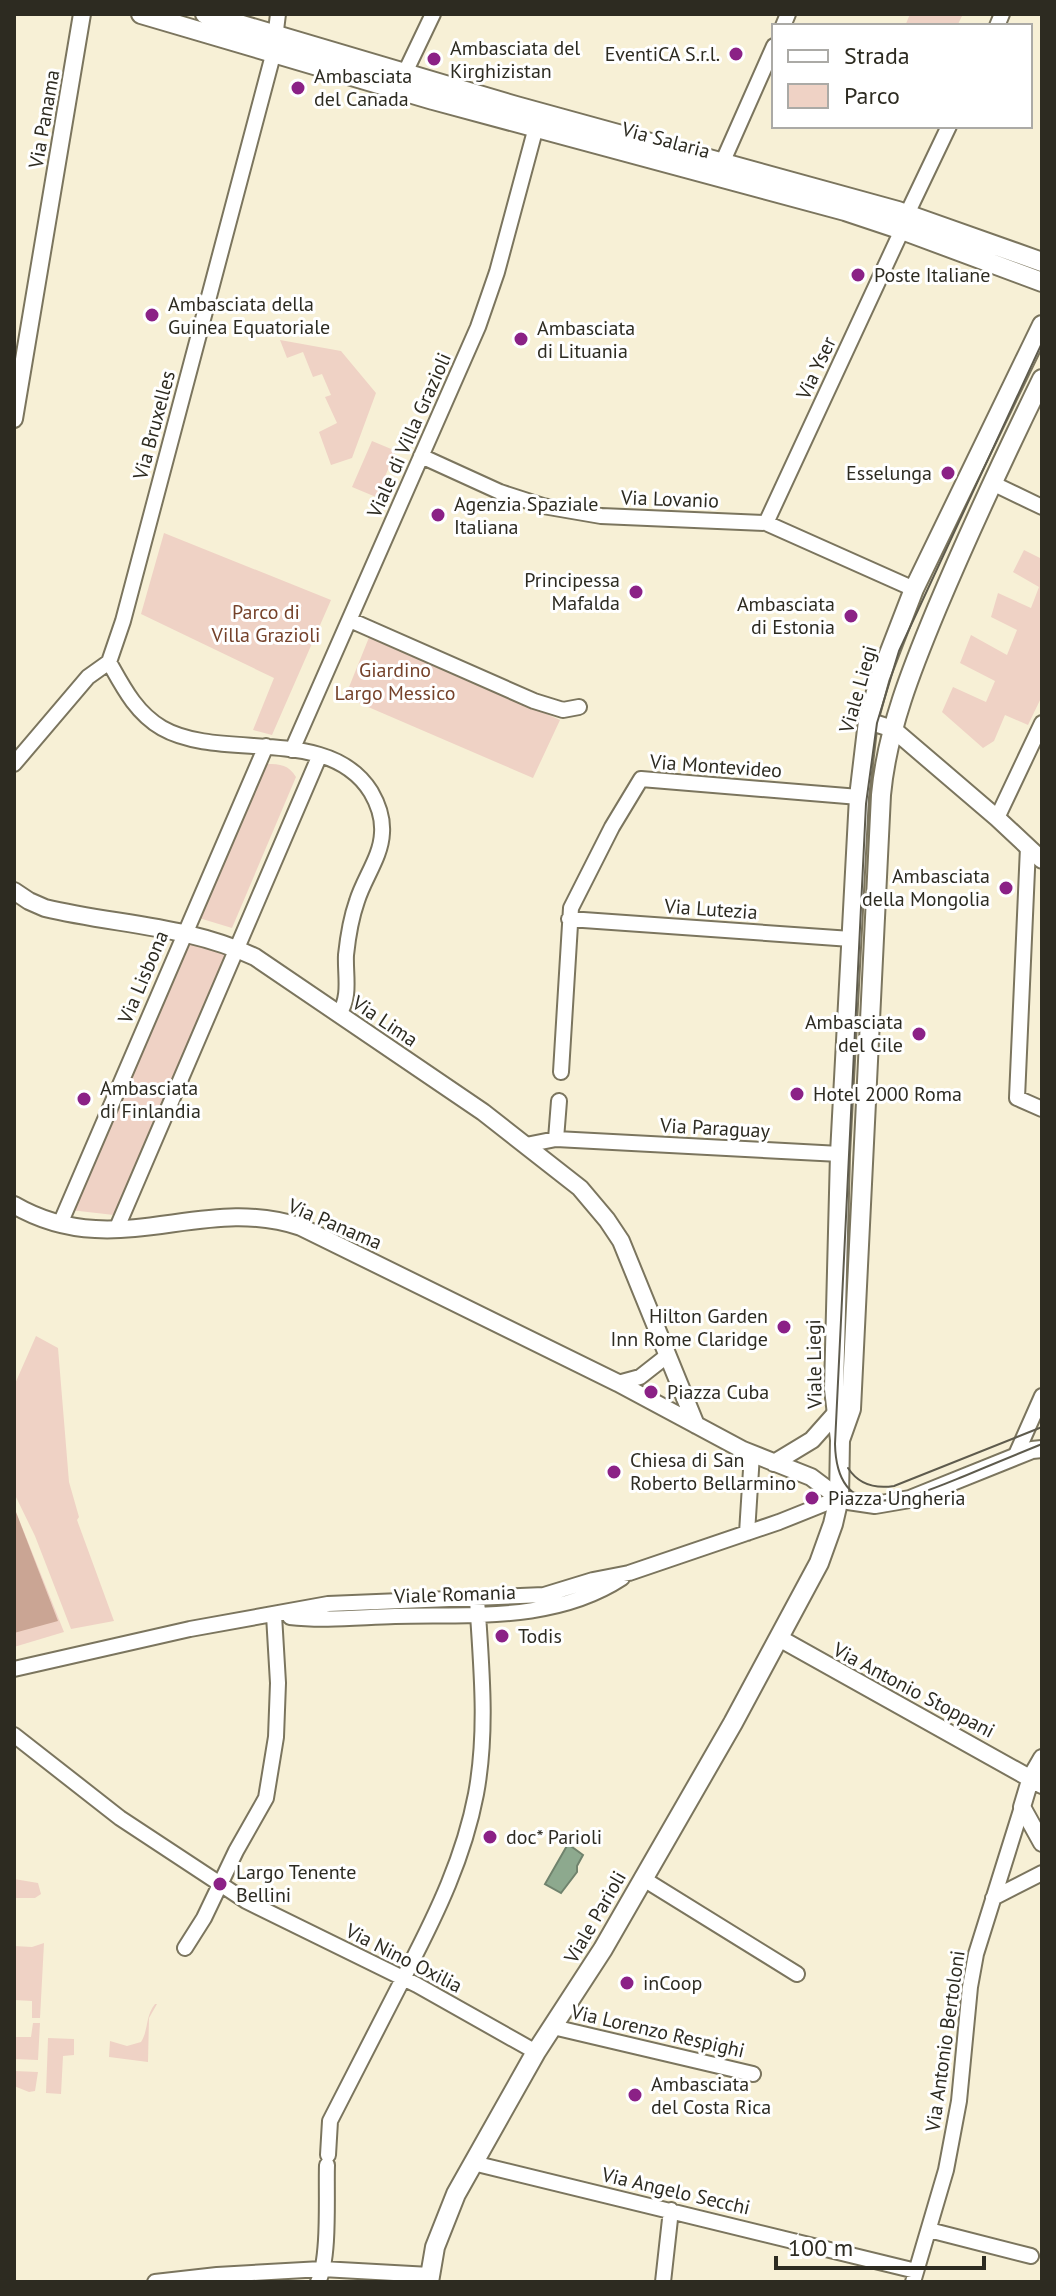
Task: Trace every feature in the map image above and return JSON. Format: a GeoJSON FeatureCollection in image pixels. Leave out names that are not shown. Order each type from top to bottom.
{"type":"FeatureCollection","features":[{"type":"Feature","properties":{"kind":"main road","name":"Via Salaria"},"geometry":{"type":"LineString","coordinates":[[141,14],[273,55],[516,106],[719,169],[1042,262]]}},
{"type":"Feature","properties":{"kind":"main road","name":"Via Salaria"},"geometry":{"type":"LineString","coordinates":[[205,14],[277,36],[536,127],[719,169]]}},
{"type":"Feature","properties":{"kind":"main road","name":"Via Salaria"},"geometry":{"type":"LineString","coordinates":[[905,222],[1042,282]]}},
{"type":"Feature","properties":{"kind":"main road","name":"Viale Liegi"},"geometry":{"type":"LineString","coordinates":[[840,1440],[834,1389],[840,1154],[859,797],[868,721],[880,677],[914,589],[1042,325]]}},
{"type":"Feature","properties":{"kind":"main road","name":"Viale Liegi"},"geometry":{"type":"LineString","coordinates":[[840,1440],[851,1409],[881,795],[893,729],[929,625],[958,556],[1042,379]]}},
{"type":"Feature","properties":{"kind":"main road"},"geometry":{"type":"LineString","coordinates":[[839,1498],[840,1440]]}},
{"type":"Feature","properties":{"kind":"main road","name":"Viale Parioli"},"geometry":{"type":"LineString","coordinates":[[430,2278],[443,2225],[473,2163],[536,2052],[603,1949],[779,1638],[812,1577],[830,1534],[839,1498]]}},
{"type":"Feature","properties":{"kind":"street","name":"Via Panama"},"geometry":{"type":"LineString","coordinates":[[14,419],[82,14]]}},
{"type":"Feature","properties":{"kind":"street"},"geometry":{"type":"LineString","coordinates":[[273,55],[278,14]]}},
{"type":"Feature","properties":{"kind":"street"},"geometry":{"type":"LineString","coordinates":[[402,81],[433,14]]}},
{"type":"Feature","properties":{"kind":"street"},"geometry":{"type":"LineString","coordinates":[[719,169],[772,50]]}},
{"type":"Feature","properties":{"kind":"street","name":"Via Bruxelles"},"geometry":{"type":"LineString","coordinates":[[109,662],[123,621],[273,55]]}},
{"type":"Feature","properties":{"kind":"street","name":"Viale di Villa Grazioli"},"geometry":{"type":"LineString","coordinates":[[292,750],[490,295],[536,127]]}},
{"type":"Feature","properties":{"kind":"street","name":"Via Yser"},"geometry":{"type":"LineString","coordinates":[[766,523],[948,128]]}},
{"type":"Feature","properties":{"kind":"street","name":"Via Lovanio"},"geometry":{"type":"LineString","coordinates":[[421,456],[500,492],[543,506],[601,516],[766,523],[914,589]]}},
{"type":"Feature","properties":{"kind":"street"},"geometry":{"type":"LineString","coordinates":[[992,483],[1042,507]]}},
{"type":"Feature","properties":{"kind":"street"},"geometry":{"type":"LineString","coordinates":[[350,620],[534,701],[563,710],[579,707]]}},
{"type":"Feature","properties":{"kind":"street"},"geometry":{"type":"LineString","coordinates":[[14,764],[88,677],[109,662],[124,689],[148,718],[175,734],[292,750],[341,764],[360,778],[373,797],[382,825],[379,846],[357,899],[350,927],[346,998],[339,1014]]}},
{"type":"Feature","properties":{"kind":"street"},"geometry":{"type":"LineString","coordinates":[[868,721],[893,729],[1042,860]]}},
{"type":"Feature","properties":{"kind":"street"},"geometry":{"type":"LineString","coordinates":[[997,818],[1042,723]]}},
{"type":"Feature","properties":{"kind":"street","name":"Via Lisbona"},"geometry":{"type":"LineString","coordinates":[[60,1224],[266,746]]}},
{"type":"Feature","properties":{"kind":"street"},"geometry":{"type":"LineString","coordinates":[[116,1230],[319,757]]}},
{"type":"Feature","properties":{"kind":"street","name":"Via Montevideo"},"geometry":{"type":"LineString","coordinates":[[561,1072],[569,919],[583,882],[641,779],[859,797]]}},
{"type":"Feature","properties":{"kind":"street"},"geometry":{"type":"LineString","coordinates":[[1028,847],[1017,1098],[1042,1109]]}},
{"type":"Feature","properties":{"kind":"street","name":"Via Lima"},"geometry":{"type":"LineString","coordinates":[[14,891],[34,904],[51,910],[184,932],[255,957],[483,1112],[568,1177],[615,1231],[668,1355]]}},
{"type":"Feature","properties":{"kind":"street","name":"Via Lutezia"},"geometry":{"type":"LineString","coordinates":[[569,919],[851,939]]}},
{"type":"Feature","properties":{"kind":"street"},"geometry":{"type":"LineString","coordinates":[[556,1139],[559,1101]]}},
{"type":"Feature","properties":{"kind":"street","name":"Via Paraguay"},"geometry":{"type":"LineString","coordinates":[[526,1145],[556,1139],[840,1154]]}},
{"type":"Feature","properties":{"kind":"street","name":"Via Panama"},"geometry":{"type":"LineString","coordinates":[[14,1205],[80,1229],[116,1230],[242,1215],[281,1221],[320,1235],[618,1383]]}},
{"type":"Feature","properties":{"kind":"street"},"geometry":{"type":"LineString","coordinates":[[618,1383],[645,1374],[668,1355],[696,1425]]}},
{"type":"Feature","properties":{"kind":"street"},"geometry":{"type":"LineString","coordinates":[[618,1383],[761,1458],[811,1477],[839,1498],[868,1505],[895,1503],[923,1495],[1042,1449]]}},
{"type":"Feature","properties":{"kind":"street"},"geometry":{"type":"LineString","coordinates":[[1015,1457],[1042,1396]]}},
{"type":"Feature","properties":{"kind":"street"},"geometry":{"type":"LineString","coordinates":[[761,1458],[812,1440],[836,1413]]}},
{"type":"Feature","properties":{"kind":"street"},"geometry":{"type":"LineString","coordinates":[[1026,1436],[1042,1430]]}},
{"type":"Feature","properties":{"kind":"street"},"geometry":{"type":"LineString","coordinates":[[761,1458],[747,1533],[817,1509],[839,1498]]}},
{"type":"Feature","properties":{"kind":"street","name":"Viale Romania"},"geometry":{"type":"LineString","coordinates":[[14,1669],[190,1629],[328,1604],[478,1607],[544,1595],[629,1573],[747,1533]]}},
{"type":"Feature","properties":{"kind":"street"},"geometry":{"type":"LineString","coordinates":[[320,2276],[330,2121],[404,1978],[456,1865],[476,1793],[483,1708],[478,1607]]}},
{"type":"Feature","properties":{"kind":"street"},"geometry":{"type":"LineString","coordinates":[[185,1948],[204,1918],[266,1798],[274,1752],[278,1683],[274,1615]]}},
{"type":"Feature","properties":{"kind":"street","name":"Via Antonio Stoppani"},"geometry":{"type":"LineString","coordinates":[[779,1638],[1037,1781]]}},
{"type":"Feature","properties":{"kind":"street"},"geometry":{"type":"LineString","coordinates":[[14,1735],[120,1818],[220,1885]]}},
{"type":"Feature","properties":{"kind":"street"},"geometry":{"type":"LineString","coordinates":[[1042,1758],[1037,1781],[1022,1807],[1042,1843]]}},
{"type":"Feature","properties":{"kind":"street"},"geometry":{"type":"LineString","coordinates":[[1037,1781],[1042,1800]]}},
{"type":"Feature","properties":{"kind":"street","name":"Via Antonio Bertoloni"},"geometry":{"type":"LineString","coordinates":[[914,2277],[946,2170],[963,2081],[973,1970],[1022,1807]]}},
{"type":"Feature","properties":{"kind":"street"},"geometry":{"type":"LineString","coordinates":[[993,1898],[1042,1873]]}},
{"type":"Feature","properties":{"kind":"street"},"geometry":{"type":"LineString","coordinates":[[642,1878],[797,1974]]}},
{"type":"Feature","properties":{"kind":"street","name":"Via Nino Oxilia"},"geometry":{"type":"LineString","coordinates":[[220,1885],[252,1904],[404,1978],[536,2052]]}},
{"type":"Feature","properties":{"kind":"street","name":"Via Lorenzo Respighi"},"geometry":{"type":"LineString","coordinates":[[553,2027],[753,2074]]}},
{"type":"Feature","properties":{"kind":"street","name":"Via Angelo Secchi"},"geometry":{"type":"LineString","coordinates":[[473,2163],[671,2210],[914,2277]]}},
{"type":"Feature","properties":{"kind":"street"},"geometry":{"type":"LineString","coordinates":[[663,2282],[671,2210]]}},
{"type":"Feature","properties":{"kind":"street"},"geometry":{"type":"LineString","coordinates":[[929,2230],[1031,2256]]}},
{"type":"Feature","properties":{"kind":"street"},"geometry":{"type":"LineString","coordinates":[[155,2282],[217,2275],[430,2278]]}},
{"type":"Feature","properties":{"kind":"green space"},"geometry":{"type":"Polygon","coordinates":[[[910,14],[963,14],[958,24],[906,24],[910,14]]]}},
{"type":"Feature","properties":{"kind":"green space"},"geometry":{"type":"Polygon","coordinates":[[[280,340],[341,351],[376,393],[352,458],[331,465],[319,432],[337,423],[325,397],[331,395],[322,374],[313,377],[303,352],[287,358],[280,340]]]}},
{"type":"Feature","properties":{"kind":"green space"},"geometry":{"type":"Polygon","coordinates":[[[372,441],[396,451],[376,497],[352,487],[372,441]]]}},
{"type":"Feature","properties":{"kind":"green space","name":"Parco di Villa Grazioli"},"geometry":{"type":"Polygon","coordinates":[[[164,533],[331,600],[272,735],[253,730],[274,678],[141,614],[164,533]]]}},
{"type":"Feature","properties":{"kind":"green space"},"geometry":{"type":"Polygon","coordinates":[[[1024,550],[1042,559],[1042,696],[1028,725],[1005,715],[994,741],[983,748],[942,712],[953,687],[986,702],[995,681],[960,663],[971,635],[1007,655],[1017,630],[991,617],[998,593],[1031,608],[1039,587],[1013,572],[1024,550]]]}},
{"type":"Feature","properties":{"kind":"green space","name":"Giardino Largo Messico"},"geometry":{"type":"Polygon","coordinates":[[[370,635],[560,720],[533,778],[345,697],[370,635]]]}},
{"type":"Feature","properties":{"kind":"green space"},"geometry":{"type":"Polygon","coordinates":[[[267,764],[284,766],[296,777],[232,928],[199,918],[267,764]]]}},
{"type":"Feature","properties":{"kind":"green space"},"geometry":{"type":"Polygon","coordinates":[[[187,942],[226,954],[114,1215],[70,1210],[187,942]]]}},
{"type":"Feature","properties":{"kind":"green space"},"geometry":{"type":"Polygon","coordinates":[[[36,1336],[58,1348],[69,1482],[79,1517],[77,1520],[114,1621],[71,1629],[35,1536],[14,1493],[14,1386],[36,1336]]]}},
{"type":"Feature","properties":{"kind":"green space"},"geometry":{"type":"Polygon","coordinates":[[[14,1507],[64,1632],[14,1647],[14,1507]]]}},
{"type":"Feature","properties":{"kind":"green space"},"geometry":{"type":"Polygon","coordinates":[[[14,1879],[38,1883],[41,1894],[35,1898],[14,1898],[14,1879]]]}},
{"type":"Feature","properties":{"kind":"green space"},"geometry":{"type":"Polygon","coordinates":[[[44,1943],[40,2018],[32,2018],[32,2001],[14,2000],[14,1946],[32,1947],[44,1943]]]}},
{"type":"Feature","properties":{"kind":"green space"},"geometry":{"type":"Polygon","coordinates":[[[155,2004],[149,2018],[148,2062],[109,2057],[110,2041],[127,2046],[141,2042],[150,2014],[155,2004]]]}},
{"type":"Feature","properties":{"kind":"green space"},"geometry":{"type":"Polygon","coordinates":[[[33,2023],[40,2023],[38,2060],[14,2059],[14,2037],[31,2037],[33,2023]]]}},
{"type":"Feature","properties":{"kind":"green space"},"geometry":{"type":"Polygon","coordinates":[[[48,2038],[74,2039],[74,2055],[63,2056],[61,2094],[46,2093],[48,2038]]]}},
{"type":"Feature","properties":{"kind":"green space"},"geometry":{"type":"Polygon","coordinates":[[[14,2071],[38,2072],[35,2091],[14,2086],[14,2071]]]}},
{"type":"Feature","properties":{"kind":"shaded area"},"geometry":{"type":"Polygon","coordinates":[[[14,1507],[58,1621],[14,1633],[14,1507]]]}},
{"type":"Feature","properties":{"kind":"shaded area"},"geometry":{"type":"Polygon","coordinates":[[[568,1844],[583,1855],[577,1872],[561,1893],[545,1884],[568,1844]]]}},
{"type":"Feature","properties":{"kind":"tram line"},"geometry":{"type":"LineString","coordinates":[[1042,343],[899,651],[877,723],[866,804],[835,1444],[839,1471],[849,1489],[863,1498],[881,1501],[922,1493],[1042,1444]]}},
{"type":"Feature","properties":{"kind":"tram line"},"geometry":{"type":"LineString","coordinates":[[848,1468],[868,1484],[894,1486],[1042,1427]]}},
{"type":"Feature","properties":{"kind":"place","name":"EventiCA S.r.l."},"geometry":{"type":"Point","coordinates":[736,54]}},
{"type":"Feature","properties":{"kind":"place","name":"Ambasciata del Kirghizistan"},"geometry":{"type":"Point","coordinates":[434,59]}},
{"type":"Feature","properties":{"kind":"place","name":"Ambasciata del Canada"},"geometry":{"type":"Point","coordinates":[298,88]}},
{"type":"Feature","properties":{"kind":"place","name":"Poste Italiane"},"geometry":{"type":"Point","coordinates":[858,275]}},
{"type":"Feature","properties":{"kind":"place","name":"Ambasciata della Guinea Equatoriale"},"geometry":{"type":"Point","coordinates":[152,315]}},
{"type":"Feature","properties":{"kind":"place","name":"Ambasciata di Lituania"},"geometry":{"type":"Point","coordinates":[521,339]}},
{"type":"Feature","properties":{"kind":"place","name":"Esselunga"},"geometry":{"type":"Point","coordinates":[948,473]}},
{"type":"Feature","properties":{"kind":"place","name":"Agenzia Spaziale Italiana"},"geometry":{"type":"Point","coordinates":[438,515]}},
{"type":"Feature","properties":{"kind":"place","name":"Principessa Mafalda"},"geometry":{"type":"Point","coordinates":[636,592]}},
{"type":"Feature","properties":{"kind":"place","name":"Ambasciata di Estonia"},"geometry":{"type":"Point","coordinates":[851,616]}},
{"type":"Feature","properties":{"kind":"place","name":"Ambasciata della Mongolia"},"geometry":{"type":"Point","coordinates":[1006,888]}},
{"type":"Feature","properties":{"kind":"place","name":"Ambasciata del Cile"},"geometry":{"type":"Point","coordinates":[919,1034]}},
{"type":"Feature","properties":{"kind":"place","name":"Hotel 2000 Roma"},"geometry":{"type":"Point","coordinates":[797,1094]}},
{"type":"Feature","properties":{"kind":"place","name":"Ambasciata di Finlandia"},"geometry":{"type":"Point","coordinates":[84,1099]}},
{"type":"Feature","properties":{"kind":"place","name":"Hilton Garden Inn Rome Claridge"},"geometry":{"type":"Point","coordinates":[784,1327]}},
{"type":"Feature","properties":{"kind":"place","name":"Piazza Cuba"},"geometry":{"type":"Point","coordinates":[651,1392]}},
{"type":"Feature","properties":{"kind":"place","name":"Chiesa di San Roberto Bellarmino"},"geometry":{"type":"Point","coordinates":[614,1472]}},
{"type":"Feature","properties":{"kind":"place","name":"Piazza Ungheria"},"geometry":{"type":"Point","coordinates":[812,1498]}},
{"type":"Feature","properties":{"kind":"place","name":"Todis"},"geometry":{"type":"Point","coordinates":[502,1636]}},
{"type":"Feature","properties":{"kind":"place","name":"doc* Parioli"},"geometry":{"type":"Point","coordinates":[490,1837]}},
{"type":"Feature","properties":{"kind":"place","name":"Largo Tenente Bellini"},"geometry":{"type":"Point","coordinates":[220,1884]}},
{"type":"Feature","properties":{"kind":"place","name":"inCoop"},"geometry":{"type":"Point","coordinates":[627,1983]}},
{"type":"Feature","properties":{"kind":"place","name":"Ambasciata del Costa Rica"},"geometry":{"type":"Point","coordinates":[635,2095]}}]}
